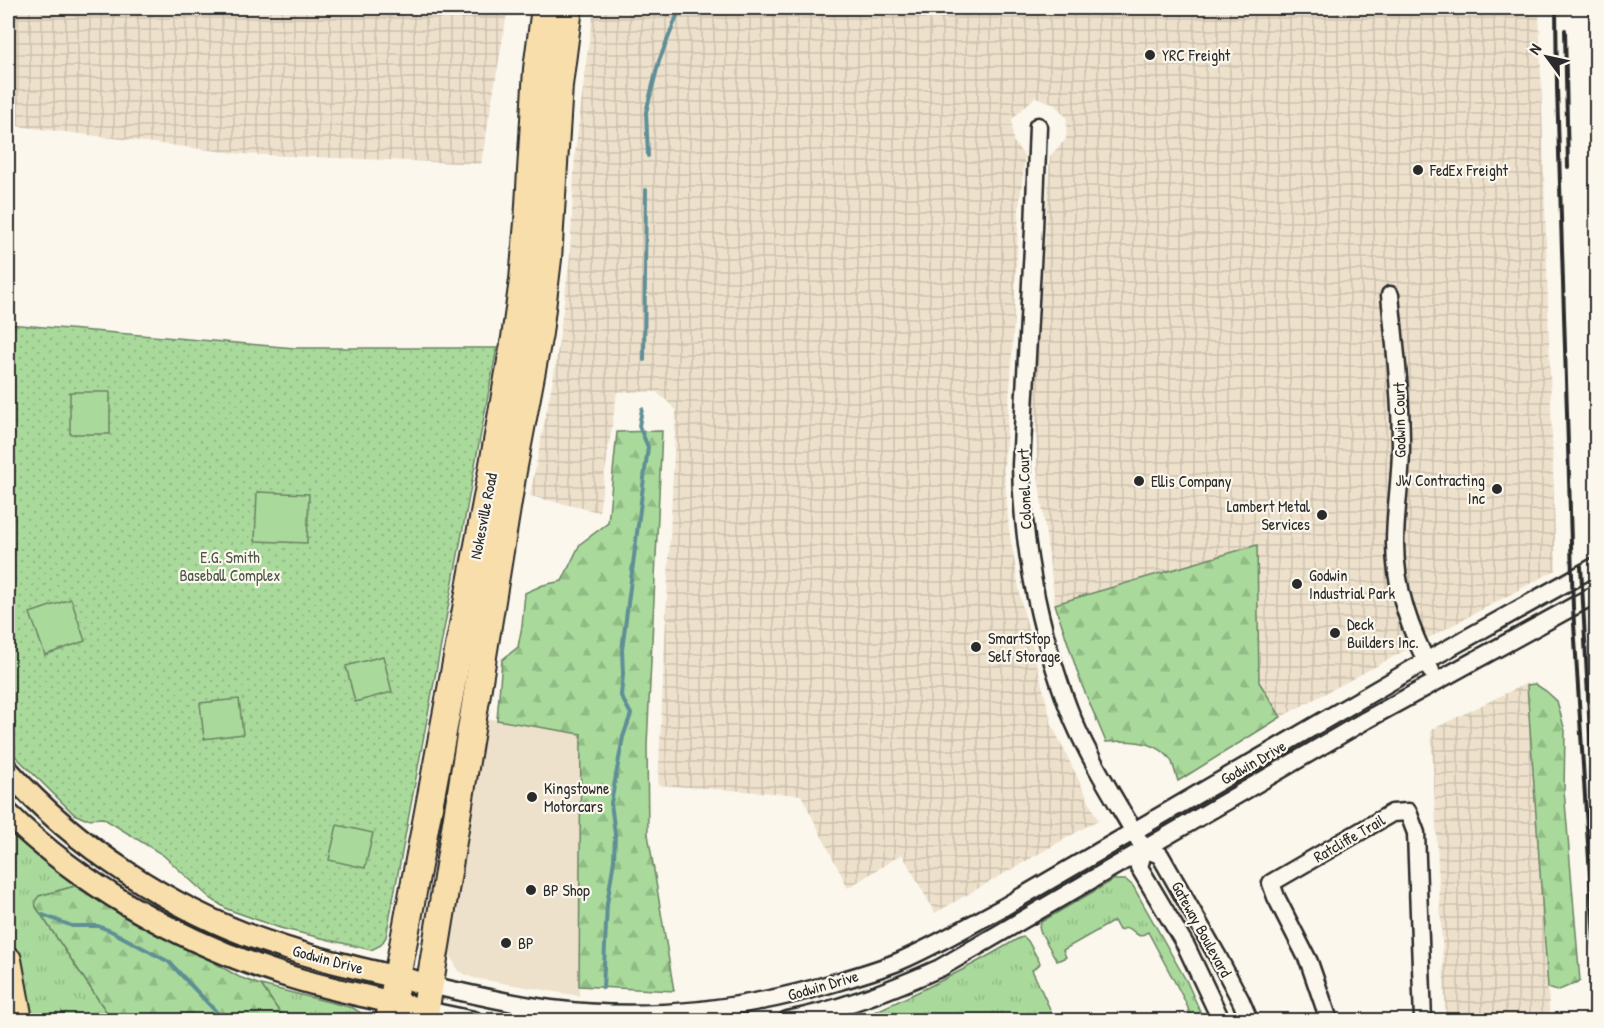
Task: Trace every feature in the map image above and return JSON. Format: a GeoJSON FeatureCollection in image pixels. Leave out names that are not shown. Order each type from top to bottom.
{"type":"FeatureCollection","features":[{"type":"Feature","properties":{"kind":"highway","name":"Nokesville Road"},"geometry":{"type":"LineString","coordinates":[[391,1011],[515,338],[528,222],[537,69],[545,8]]}},
{"type":"Feature","properties":{"kind":"highway","name":"Nokesville Road"},"geometry":{"type":"LineString","coordinates":[[427,1005],[511,483],[539,333],[548,259],[559,85],[569,8]]}},
{"type":"Feature","properties":{"kind":"highway"},"geometry":{"type":"LineString","coordinates":[[8,960],[20,1020]]}},
{"type":"Feature","properties":{"kind":"main road","name":"Godwin Drive"},"geometry":{"type":"LineString","coordinates":[[8,771],[51,814],[92,847],[142,881],[190,908],[265,942],[308,956],[397,977],[427,1005]]}},
{"type":"Feature","properties":{"kind":"main road","name":"Godwin Drive"},"geometry":{"type":"LineString","coordinates":[[8,814],[52,853],[87,878],[176,931],[228,955],[273,971],[338,989],[391,1011],[427,1005]]}},
{"type":"Feature","properties":{"kind":"street","name":"Colonel Court"},"geometry":{"type":"LineString","coordinates":[[1038,126],[1021,465],[1028,558],[1044,632],[1060,685],[1090,757],[1133,830]]}},
{"type":"Feature","properties":{"kind":"street","name":"Godwin Court"},"geometry":{"type":"LineString","coordinates":[[1390,295],[1401,406],[1401,451],[1395,544],[1398,580],[1404,609],[1437,682]]}},
{"type":"Feature","properties":{"kind":"street","name":"Godwin Drive"},"geometry":{"type":"LineString","coordinates":[[427,1005],[506,1002],[598,1013],[701,1011],[752,1004],[799,993],[900,961],[1002,908],[1426,661],[1596,566]]}},
{"type":"Feature","properties":{"kind":"street","name":"Godwin Drive"},"geometry":{"type":"LineString","coordinates":[[787,1020],[807,1017],[847,1005],[940,968],[1366,720],[1596,594]]}},
{"type":"Feature","properties":{"kind":"street","name":"Ratcliffe Trail"},"geometry":{"type":"LineString","coordinates":[[1329,1020],[1309,962],[1271,883],[1392,813],[1408,812],[1416,833],[1423,1020]]}},
{"type":"Feature","properties":{"kind":"street","name":"Gateway Boulevard"},"geometry":{"type":"LineString","coordinates":[[1133,830],[1144,849],[1160,855],[1218,957],[1249,1020]]}},
{"type":"Feature","properties":{"kind":"street","name":"Gateway Boulevard"},"geometry":{"type":"LineString","coordinates":[[1144,849],[1139,867],[1186,946],[1221,1020]]}},
{"type":"Feature","properties":{"kind":"street"},"geometry":{"type":"LineString","coordinates":[[799,993],[807,1017]]}},
{"type":"Feature","properties":{"kind":"street","name":"Godwin Drive"},"geometry":{"type":"LineString","coordinates":[[427,1005],[474,1020]]}},
{"type":"Feature","properties":{"kind":"shaded area"},"geometry":{"type":"Polygon","coordinates":[[[8,8],[508,8],[481,164],[242,154],[8,125],[8,8]]]}},
{"type":"Feature","properties":{"kind":"shaded area"},"geometry":{"type":"Polygon","coordinates":[[[594,8],[1539,8],[1556,570],[1281,717],[1259,682],[1257,545],[1055,604],[1037,468],[1035,394],[1050,156],[1066,139],[1067,118],[1053,103],[1035,97],[1012,119],[1013,141],[1025,157],[1019,209],[1004,468],[1009,529],[1021,600],[1052,725],[1098,820],[935,913],[902,854],[848,888],[801,795],[658,785],[676,411],[656,392],[617,392],[599,512],[530,496],[556,363],[570,256],[575,154],[594,8]]]}},
{"type":"Feature","properties":{"kind":"shaded area"},"geometry":{"type":"Polygon","coordinates":[[[1596,158],[1596,375],[1591,161],[1596,158]]]}},
{"type":"Feature","properties":{"kind":"shaded area"},"geometry":{"type":"Polygon","coordinates":[[[1527,683],[1550,1020],[1446,1020],[1431,730],[1527,683]]]}},
{"type":"Feature","properties":{"kind":"shaded area"},"geometry":{"type":"Polygon","coordinates":[[[485,718],[581,733],[579,996],[473,978],[458,971],[450,954],[452,928],[485,718]]]}},
{"type":"Feature","properties":{"kind":"green space","name":"E.G. Smith Baseball Complex"},"geometry":{"type":"Polygon","coordinates":[[[8,324],[295,348],[497,348],[386,937],[381,945],[371,950],[280,928],[227,909],[210,898],[163,855],[103,818],[85,819],[74,814],[8,749],[8,324]]]}},
{"type":"Feature","properties":{"kind":"green space"},"geometry":{"type":"Polygon","coordinates":[[[70,392],[110,392],[110,434],[70,434],[70,392]]]}},
{"type":"Feature","properties":{"kind":"green space"},"geometry":{"type":"Polygon","coordinates":[[[662,431],[647,745],[648,834],[674,991],[579,986],[581,734],[497,720],[502,660],[518,647],[525,593],[543,585],[562,581],[580,544],[608,523],[617,432],[662,431]]]}},
{"type":"Feature","properties":{"kind":"green space"},"geometry":{"type":"Polygon","coordinates":[[[257,492],[309,494],[307,543],[255,541],[257,492]]]}},
{"type":"Feature","properties":{"kind":"green space"},"geometry":{"type":"Polygon","coordinates":[[[1257,545],[1259,682],[1281,717],[1178,781],[1172,762],[1160,749],[1143,743],[1106,742],[1081,683],[1055,604],[1257,545]]]}},
{"type":"Feature","properties":{"kind":"green space"},"geometry":{"type":"Polygon","coordinates":[[[71,599],[85,641],[45,655],[30,613],[71,599]]]}},
{"type":"Feature","properties":{"kind":"green space"},"geometry":{"type":"Polygon","coordinates":[[[383,656],[392,692],[355,702],[346,666],[383,656]]]}},
{"type":"Feature","properties":{"kind":"green space"},"geometry":{"type":"Polygon","coordinates":[[[1535,684],[1557,701],[1565,731],[1564,790],[1580,981],[1557,991],[1548,988],[1527,685],[1535,684]]]}},
{"type":"Feature","properties":{"kind":"green space"},"geometry":{"type":"Polygon","coordinates":[[[239,699],[243,734],[204,739],[200,703],[239,699]]]}},
{"type":"Feature","properties":{"kind":"green space"},"geometry":{"type":"Polygon","coordinates":[[[337,825],[373,833],[365,868],[329,860],[337,825]]]}},
{"type":"Feature","properties":{"kind":"green space"},"geometry":{"type":"Polygon","coordinates":[[[8,829],[75,886],[39,896],[36,907],[112,1020],[28,1020],[8,921],[8,829]]]}},
{"type":"Feature","properties":{"kind":"green space"},"geometry":{"type":"Polygon","coordinates":[[[1115,879],[1126,880],[1133,886],[1187,982],[1204,1020],[1193,1020],[1148,932],[1140,936],[1130,929],[1119,930],[1114,921],[1063,950],[1066,957],[1057,961],[1040,931],[1041,922],[1115,879]]]}},
{"type":"Feature","properties":{"kind":"green space"},"geometry":{"type":"Polygon","coordinates":[[[75,886],[131,921],[239,977],[261,985],[285,1020],[112,1020],[36,907],[35,901],[39,896],[75,886]]]}},
{"type":"Feature","properties":{"kind":"green space"},"geometry":{"type":"Polygon","coordinates":[[[1024,937],[1040,963],[1032,970],[1055,1020],[856,1020],[939,982],[1024,937]]]}},
{"type":"Feature","properties":{"kind":"green space"},"geometry":{"type":"Polygon","coordinates":[[[261,985],[353,1008],[366,1020],[285,1020],[261,985]]]}},
{"type":"Feature","properties":{"kind":"waterway"},"geometry":{"type":"LineString","coordinates":[[648,156],[646,112],[659,61],[680,8]]}},
{"type":"Feature","properties":{"kind":"waterway"},"geometry":{"type":"LineString","coordinates":[[644,360],[646,190]]}},
{"type":"Feature","properties":{"kind":"waterway"},"geometry":{"type":"LineString","coordinates":[[603,988],[607,904],[614,860],[615,834],[611,803],[623,737],[631,714],[621,696],[622,650],[648,447],[639,426],[642,409]]}},
{"type":"Feature","properties":{"kind":"waterway"},"geometry":{"type":"LineString","coordinates":[[43,915],[72,926],[98,926],[169,962],[224,1020]]}},
{"type":"Feature","properties":{"kind":"railway"},"geometry":{"type":"LineString","coordinates":[[1556,8],[1573,608],[1596,970]]}},
{"type":"Feature","properties":{"kind":"railway"},"geometry":{"type":"LineString","coordinates":[[1591,8],[1594,140]]}},
{"type":"Feature","properties":{"kind":"railway"},"geometry":{"type":"LineString","coordinates":[[1565,30],[1568,167]]}},
{"type":"Feature","properties":{"kind":"railway"},"geometry":{"type":"LineString","coordinates":[[1581,566],[1591,752]]}},
{"type":"Feature","properties":{"kind":"place","name":"YRC Freight"},"geometry":{"type":"Point","coordinates":[1150,55]}},
{"type":"Feature","properties":{"kind":"place","name":"FedEx Freight"},"geometry":{"type":"Point","coordinates":[1418,170]}},
{"type":"Feature","properties":{"kind":"place","name":"Ellis Company"},"geometry":{"type":"Point","coordinates":[1139,481]}},
{"type":"Feature","properties":{"kind":"place","name":"JW Contracting Inc"},"geometry":{"type":"Point","coordinates":[1497,489]}},
{"type":"Feature","properties":{"kind":"place","name":"Lambert Metal Services"},"geometry":{"type":"Point","coordinates":[1322,515]}},
{"type":"Feature","properties":{"kind":"place","name":"Godwin Industrial Park"},"geometry":{"type":"Point","coordinates":[1297,584]}},
{"type":"Feature","properties":{"kind":"place","name":"Deck Builders Inc."},"geometry":{"type":"Point","coordinates":[1335,633]}},
{"type":"Feature","properties":{"kind":"place","name":"SmartStop Self Storage"},"geometry":{"type":"Point","coordinates":[976,647]}},
{"type":"Feature","properties":{"kind":"place","name":"Kingstowne Motorcars"},"geometry":{"type":"Point","coordinates":[532,797]}},
{"type":"Feature","properties":{"kind":"place","name":"BP Shop"},"geometry":{"type":"Point","coordinates":[531,890]}},
{"type":"Feature","properties":{"kind":"place","name":"BP"},"geometry":{"type":"Point","coordinates":[506,943]}}]}
